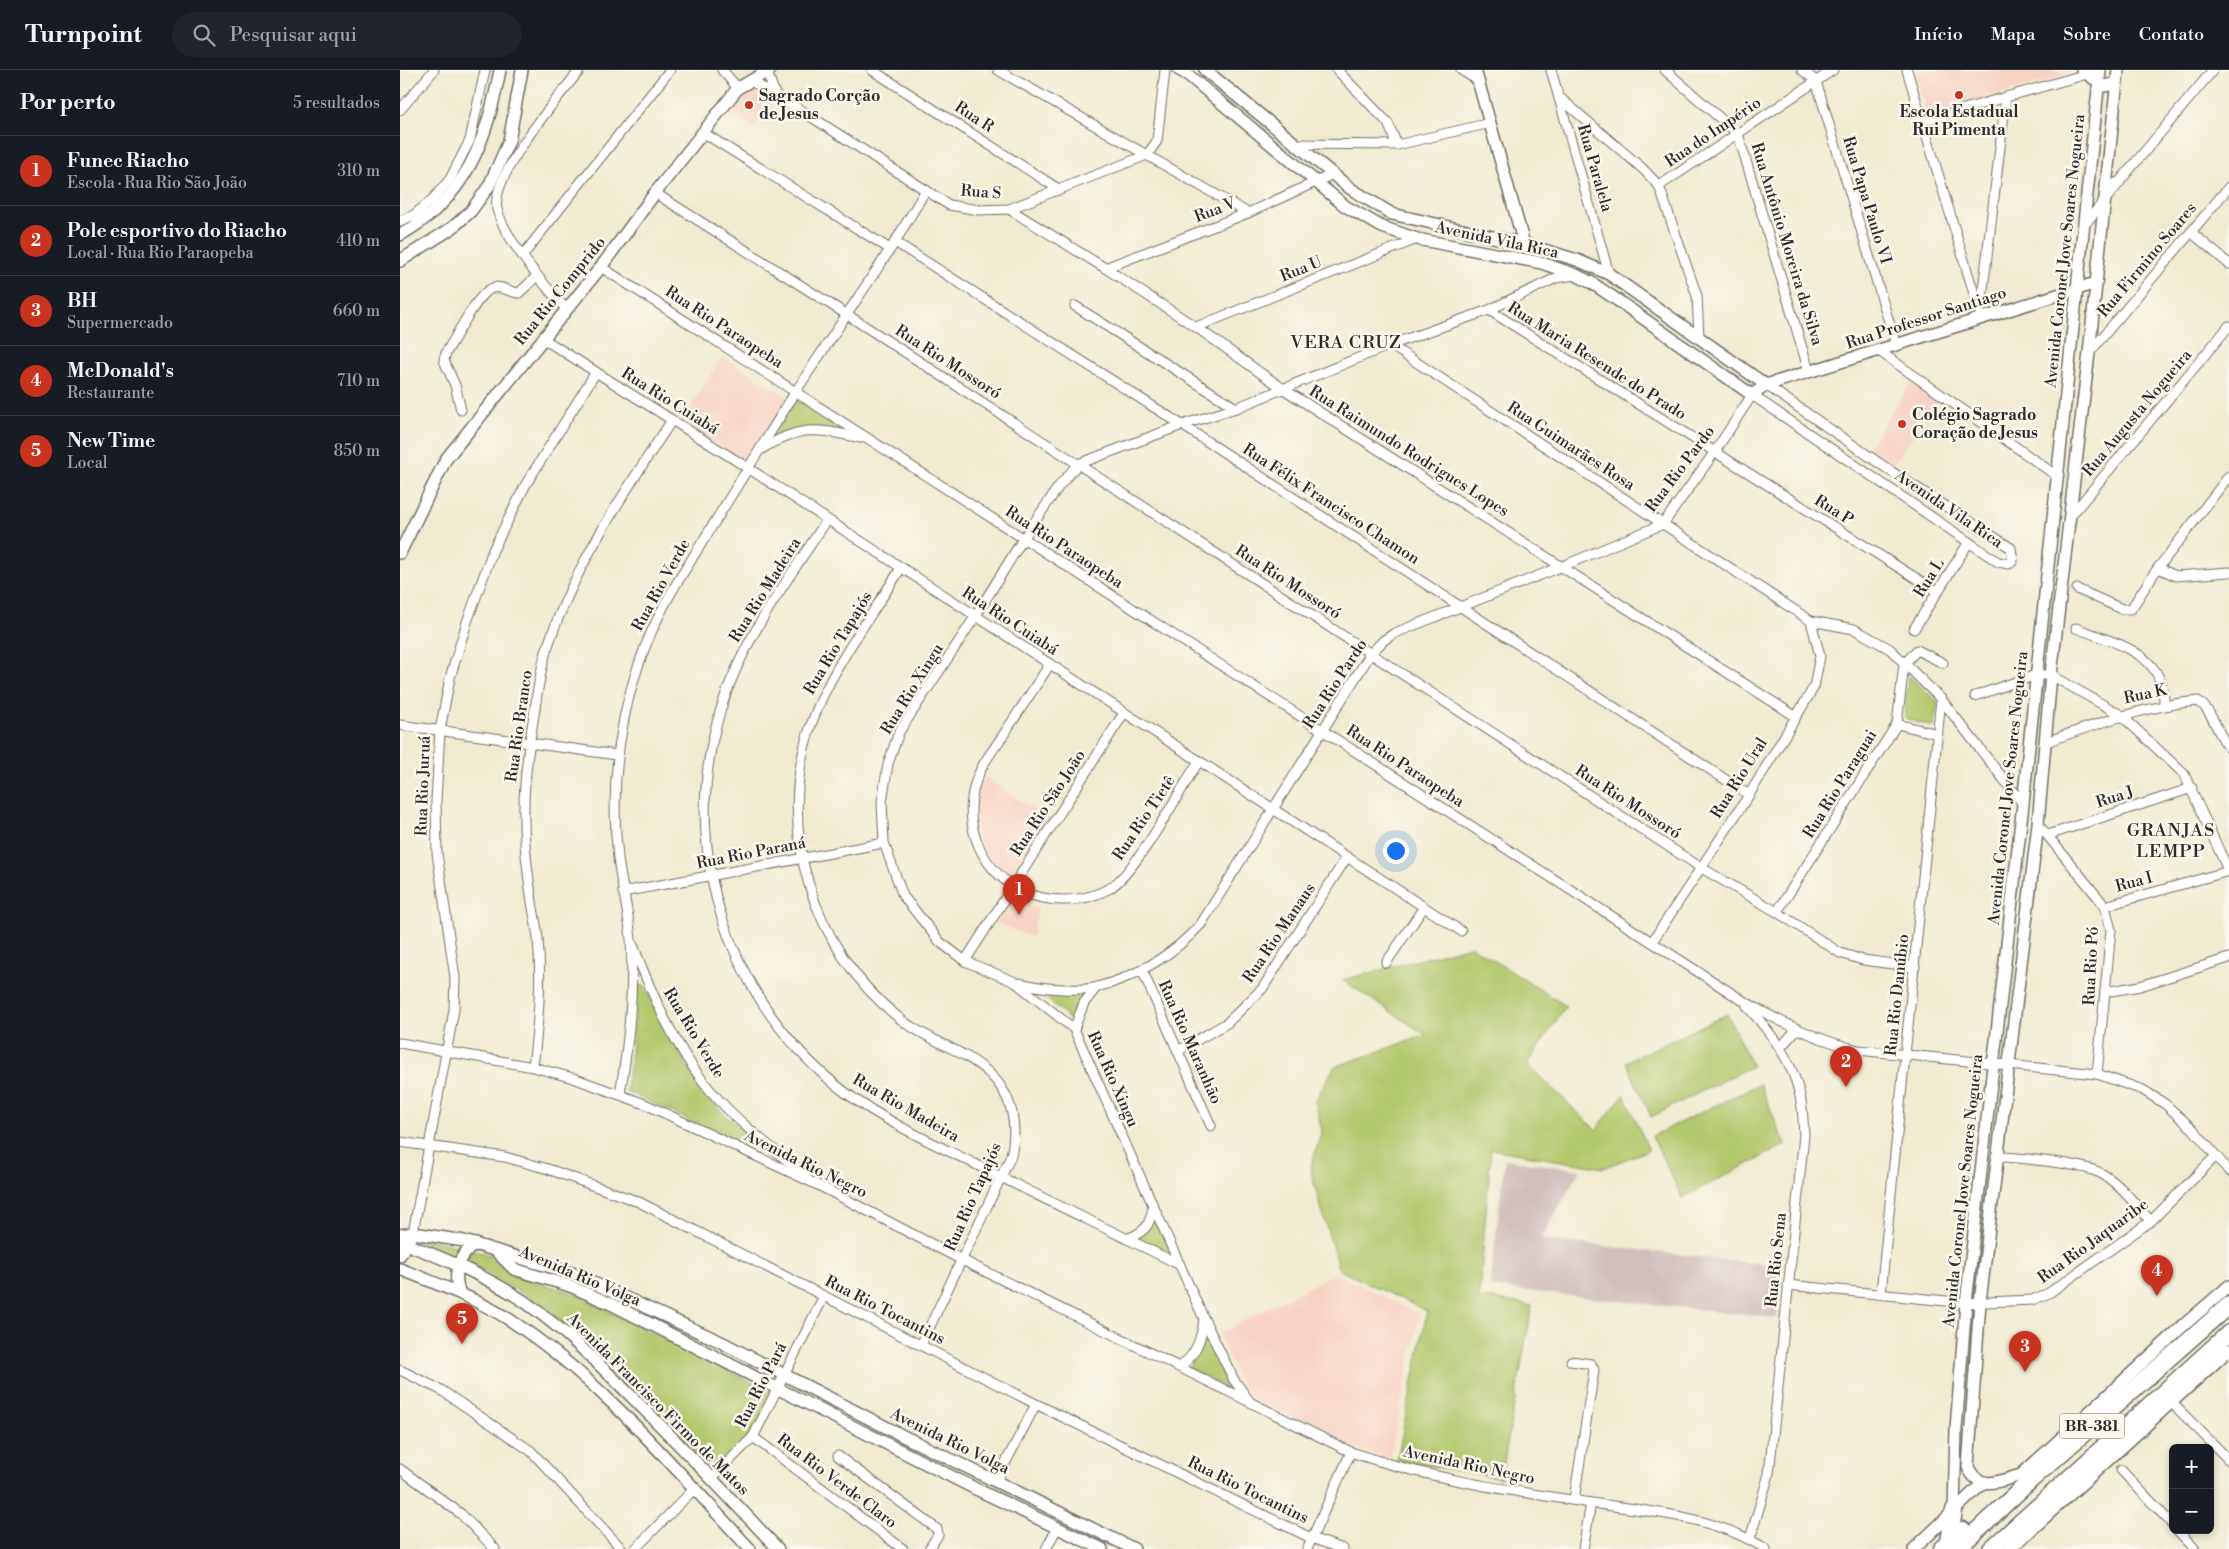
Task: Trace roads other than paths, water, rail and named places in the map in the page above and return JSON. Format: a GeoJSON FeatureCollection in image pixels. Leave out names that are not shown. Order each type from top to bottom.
{"type":"FeatureCollection","features":[{"type":"Feature","properties":{"kind":"highway","name":"BR-381"},"geometry":{"type":"LineString","coordinates":[[1950,1547],[2031,1480],[2229,1305]]}},
{"type":"Feature","properties":{"kind":"highway","name":"BR-381"},"geometry":{"type":"LineString","coordinates":[[1991,1549],[2229,1333]]}},
{"type":"Feature","properties":{"kind":"highway","name":"BR-381"},"geometry":{"type":"LineString","coordinates":[[1950,1547],[2021,1475]]}},
{"type":"Feature","properties":{"kind":"highway"},"geometry":{"type":"LineString","coordinates":[[1950,1547],[1954,1510]]}},
{"type":"Feature","properties":{"kind":"street"},"geometry":{"type":"LineString","coordinates":[[400,110],[434,70]]}},
{"type":"Feature","properties":{"kind":"street"},"geometry":{"type":"LineString","coordinates":[[400,221],[414,215],[433,199],[450,179],[470,140],[485,70]]}},
{"type":"Feature","properties":{"kind":"street"},"geometry":{"type":"LineString","coordinates":[[400,235],[437,210],[458,186],[467,172],[478,149],[495,96],[500,70]]}},
{"type":"Feature","properties":{"kind":"street"},"geometry":{"type":"LineString","coordinates":[[400,262],[452,228],[470,211],[489,186],[509,141],[522,70]]}},
{"type":"Feature","properties":{"kind":"street"},"geometry":{"type":"LineString","coordinates":[[566,309],[537,276],[501,222],[496,207],[499,190],[518,150],[580,70]]}},
{"type":"Feature","properties":{"kind":"street"},"geometry":{"type":"LineString","coordinates":[[523,255],[670,70]]}},
{"type":"Feature","properties":{"kind":"street"},"geometry":{"type":"LineString","coordinates":[[722,70],[738,88]]}},
{"type":"Feature","properties":{"kind":"street","name":"Rua R"},"geometry":{"type":"LineString","coordinates":[[872,70],[1060,190]]}},
{"type":"Feature","properties":{"kind":"street"},"geometry":{"type":"LineString","coordinates":[[998,70],[1248,213]]}},
{"type":"Feature","properties":{"kind":"street"},"geometry":{"type":"LineString","coordinates":[[1148,155],[1157,142],[1165,70]]}},
{"type":"Feature","properties":{"kind":"street","name":"Avenida Vila Rica"},"geometry":{"type":"LineString","coordinates":[[1178,70],[1188,75],[1344,206],[1382,227],[1417,239],[1542,263],[1592,283],[1752,395],[1969,542],[2005,565],[2013,561],[2011,548],[1892,472],[1609,274],[1577,260],[1524,244],[1392,214],[1366,199],[1333,174],[1205,70]]}},
{"type":"Feature","properties":{"kind":"street"},"geometry":{"type":"LineString","coordinates":[[1337,70],[1388,123],[1396,145]]}},
{"type":"Feature","properties":{"kind":"street"},"geometry":{"type":"LineString","coordinates":[[1461,70],[1476,75],[1524,244]]}},
{"type":"Feature","properties":{"kind":"street","name":"Rua Paralela"},"geometry":{"type":"LineString","coordinates":[[1551,70],[1609,274]]}},
{"type":"Feature","properties":{"kind":"street"},"geometry":{"type":"LineString","coordinates":[[1802,70],[1816,81]]}},
{"type":"Feature","properties":{"kind":"street","name":"Rua do Império"},"geometry":{"type":"LineString","coordinates":[[1659,186],[1833,70]]}},
{"type":"Feature","properties":{"kind":"street"},"geometry":{"type":"LineString","coordinates":[[1907,70],[1981,315]]}},
{"type":"Feature","properties":{"kind":"street","name":"Avenida Coronel Jove Soares Nogueira"},"geometry":{"type":"LineString","coordinates":[[1983,1483],[1973,1478],[1968,1467],[1980,1302],[1996,1156],[2038,824],[2051,675],[2089,353],[2107,187],[2115,84],[2118,70]]}},
{"type":"Feature","properties":{"kind":"street"},"geometry":{"type":"LineString","coordinates":[[2085,224],[2213,70]]}},
{"type":"Feature","properties":{"kind":"street"},"geometry":{"type":"LineString","coordinates":[[769,71],[776,94]]}},
{"type":"Feature","properties":{"kind":"street","name":"Rua Rio Comprido"},"geometry":{"type":"LineString","coordinates":[[400,553],[446,459],[601,267],[655,193],[738,88],[769,71]]}},
{"type":"Feature","properties":{"kind":"street","name":"Rua Antônio Moreira da Silva"},"geometry":{"type":"LineString","coordinates":[[1671,72],[1738,134],[1809,371]]}},
{"type":"Feature","properties":{"kind":"street"},"geometry":{"type":"LineString","coordinates":[[1922,121],[2006,98],[2087,72],[2099,76],[2104,86],[2115,84]]}},
{"type":"Feature","properties":{"kind":"street","name":"Avenida Coronel Jove Soares Nogueira"},"geometry":{"type":"LineString","coordinates":[[1954,1510],[1956,1429],[1966,1303],[2023,804],[2099,76]]}},
{"type":"Feature","properties":{"kind":"street","name":"Rua S"},"geometry":{"type":"LineString","coordinates":[[751,81],[776,94],[949,205],[980,210],[1009,209],[1148,155]]}},
{"type":"Feature","properties":{"kind":"street","name":"Rua Papa Paulo VI"},"geometry":{"type":"LineString","coordinates":[[1816,81],[1896,345]]}},
{"type":"Feature","properties":{"kind":"street"},"geometry":{"type":"LineString","coordinates":[[1559,97],[1643,168],[1659,186],[1697,296],[1699,337]]}},
{"type":"Feature","properties":{"kind":"street"},"geometry":{"type":"LineString","coordinates":[[1981,315],[2006,98]]}},
{"type":"Feature","properties":{"kind":"street"},"geometry":{"type":"LineString","coordinates":[[1295,144],[1396,145],[1490,123]]}},
{"type":"Feature","properties":{"kind":"street","name":"Rua Félix Francisco Chamon"},"geometry":{"type":"LineString","coordinates":[[702,132],[892,246],[1182,425],[1749,795]]}},
{"type":"Feature","properties":{"kind":"street","name":"Rua V"},"geometry":{"type":"LineString","coordinates":[[1105,268],[1248,213],[1333,174]]}},
{"type":"Feature","properties":{"kind":"street"},"geometry":{"type":"LineString","coordinates":[[2089,186],[2107,187],[2120,181]]}},
{"type":"Feature","properties":{"kind":"street","name":"Rua Firmino Soares"},"geometry":{"type":"LineString","coordinates":[[2089,353],[2229,187]]}},
{"type":"Feature","properties":{"kind":"street","name":"Rua Rio Verde"},"geometry":{"type":"LineString","coordinates":[[620,1094],[630,1030],[632,983],[630,938],[618,858],[614,803],[617,755],[629,694],[648,638],[661,610],[796,391],[892,246],[926,190]]}},
{"type":"Feature","properties":{"kind":"street","name":"Rua Rio Mossoró"},"geometry":{"type":"LineString","coordinates":[[655,193],[846,314],[1700,867],[1777,912],[1840,953],[1863,960],[1915,967]]}},
{"type":"Feature","properties":{"kind":"street","name":"Rua Raimundo Rodrigues Lopes"},"geometry":{"type":"LineString","coordinates":[[1009,209],[1105,268],[1196,327],[1282,388],[1795,716]]}},
{"type":"Feature","properties":{"kind":"street"},"geometry":{"type":"LineString","coordinates":[[2191,232],[2229,264]]}},
{"type":"Feature","properties":{"kind":"street","name":"Rua U"},"geometry":{"type":"LineString","coordinates":[[1196,327],[1417,239]]}},
{"type":"Feature","properties":{"kind":"street"},"geometry":{"type":"LineString","coordinates":[[1542,263],[1548,272],[1548,282]]}},
{"type":"Feature","properties":{"kind":"street","name":"Rua Rio Paraopeba"},"geometry":{"type":"LineString","coordinates":[[601,267],[1742,1000],[1777,1020],[1828,1043],[1858,1050],[2097,1074],[2143,1090],[2165,1104],[2193,1130],[2229,1171]]}},
{"type":"Feature","properties":{"kind":"street"},"geometry":{"type":"LineString","coordinates":[[1078,464],[1182,425],[1236,408],[1390,345],[1489,310],[1556,278],[1576,275]]}},
{"type":"Feature","properties":{"kind":"street"},"geometry":{"type":"LineString","coordinates":[[461,410],[455,385],[444,359],[447,351],[487,291],[498,287],[519,293],[537,276]]}},
{"type":"Feature","properties":{"kind":"street","name":"Rua Professor Santiago"},"geometry":{"type":"LineString","coordinates":[[1766,384],[1879,351],[1981,315],[2096,283]]}},
{"type":"Feature","properties":{"kind":"street"},"geometry":{"type":"LineString","coordinates":[[1075,306],[1236,408]]}},
{"type":"Feature","properties":{"kind":"street","name":"Rua Maria Resende do Prado"},"geometry":{"type":"LineString","coordinates":[[1489,310],[1714,453]]}},
{"type":"Feature","properties":{"kind":"street","name":"Rua Augusta Nogueira"},"geometry":{"type":"LineString","coordinates":[[2069,519],[2229,326]]}},
{"type":"Feature","properties":{"kind":"street","name":"Rua Rio Cuiabá"},"geometry":{"type":"LineString","coordinates":[[542,338],[748,468],[1461,931]]}},
{"type":"Feature","properties":{"kind":"street","name":"Rua Guimarães Rosa"},"geometry":{"type":"LineString","coordinates":[[1390,345],[1811,620]]}},
{"type":"Feature","properties":{"kind":"street"},"geometry":{"type":"LineString","coordinates":[[1879,351],[2057,476]]}},
{"type":"Feature","properties":{"kind":"street","name":"Rua Rio Juruá"},"geometry":{"type":"LineString","coordinates":[[413,1232],[454,1010],[455,978],[437,854],[436,800],[440,730],[450,678],[467,622],[493,550],[526,484],[596,372]]}},
{"type":"Feature","properties":{"kind":"street","name":"Rua Rio Pardo"},"geometry":{"type":"LineString","coordinates":[[1015,982],[1050,988],[1096,988],[1142,970],[1171,953],[1201,924],[1371,653],[1384,640],[1395,633],[1662,524],[1714,453],[1752,395],[1766,384]]}},
{"type":"Feature","properties":{"kind":"street","name":"Rua Rio Branco"},"geometry":{"type":"LineString","coordinates":[[533,1067],[539,1024],[540,983],[538,938],[532,902],[524,821],[524,790],[529,742],[546,652],[560,616],[592,548],[614,507],[672,420]]}},
{"type":"Feature","properties":{"kind":"street"},"geometry":{"type":"LineString","coordinates":[[760,451],[782,437],[801,431],[828,431],[867,439]]}},
{"type":"Feature","properties":{"kind":"street","name":"Rua P"},"geometry":{"type":"LineString","coordinates":[[1714,453],[1938,592]]}},
{"type":"Feature","properties":{"kind":"street","name":"Rua Rio Xingu"},"geometry":{"type":"LineString","coordinates":[[1078,464],[1059,486],[1023,539],[899,732],[888,764],[882,802],[884,843],[904,896],[940,942],[965,961],[1015,982],[1074,1028],[1204,1320],[1234,1380],[1250,1402]]}},
{"type":"Feature","properties":{"kind":"street"},"geometry":{"type":"LineString","coordinates":[[2077,589],[2122,609],[2128,610],[2135,605],[2158,568],[2229,476]]}},
{"type":"Feature","properties":{"kind":"street","name":"Rua Rio Madeira"},"geometry":{"type":"LineString","coordinates":[[827,520],[760,622],[733,677],[720,712],[708,767],[705,796],[711,876],[717,906],[739,963],[766,1009],[798,1050],[848,1094],[919,1136],[1180,1264]]}},
{"type":"Feature","properties":{"kind":"street","name":"Rua L"},"geometry":{"type":"LineString","coordinates":[[1914,629],[1969,542]]}},
{"type":"Feature","properties":{"kind":"street","name":"Rua Rio Tapajós"},"geometry":{"type":"LineString","coordinates":[[901,568],[824,691],[811,723],[803,755],[798,786],[798,820],[802,858],[813,900],[828,933],[849,968],[876,998],[899,1018],[927,1037],[969,1058],[989,1072],[1009,1101],[1014,1118],[1015,1137],[1011,1156],[1002,1178],[920,1345]]}},
{"type":"Feature","properties":{"kind":"street"},"geometry":{"type":"LineString","coordinates":[[2158,568],[2176,576],[2229,572]]}},
{"type":"Feature","properties":{"kind":"street"},"geometry":{"type":"LineString","coordinates":[[1811,620],[1854,629],[1890,649],[1941,699],[2023,804]]}},
{"type":"Feature","properties":{"kind":"street","name":"Rua Rio Ural"},"geometry":{"type":"LineString","coordinates":[[1652,942],[1749,795],[1814,687],[1820,656],[1811,620]]}},
{"type":"Feature","properties":{"kind":"street"},"geometry":{"type":"LineString","coordinates":[[2076,628],[2136,652],[2148,660],[2157,671],[2162,682],[2164,706]]}},
{"type":"Feature","properties":{"kind":"street"},"geometry":{"type":"LineString","coordinates":[[1904,664],[1917,650],[1943,663]]}},
{"type":"Feature","properties":{"kind":"street","name":"Rua Rio Tietê"},"geometry":{"type":"LineString","coordinates":[[1050,664],[981,770],[974,792],[971,814],[974,839],[983,857],[998,874],[1013,886],[1029,894],[1049,900],[1089,896],[1111,887],[1126,872],[1143,850],[1199,761]]}},
{"type":"Feature","properties":{"kind":"street","name":"Rua Rio Paraguai"},"geometry":{"type":"LineString","coordinates":[[1777,912],[1897,724],[1904,664]]}},
{"type":"Feature","properties":{"kind":"street"},"geometry":{"type":"LineString","coordinates":[[1975,696],[2036,675],[2051,675],[2121,715],[2184,774],[2229,872]]}},
{"type":"Feature","properties":{"kind":"street","name":"Rua Rio Danúbio"},"geometry":{"type":"LineString","coordinates":[[1881,1293],[1941,699]]}},
{"type":"Feature","properties":{"kind":"street","name":"Rua K"},"geometry":{"type":"LineString","coordinates":[[2046,742],[2121,715],[2198,701],[2209,711],[2220,737],[2229,748]]}},
{"type":"Feature","properties":{"kind":"street","name":"Rua Rio São João"},"geometry":{"type":"LineString","coordinates":[[965,961],[1124,713]]}},
{"type":"Feature","properties":{"kind":"street"},"geometry":{"type":"LineString","coordinates":[[1897,724],[1938,734]]}},
{"type":"Feature","properties":{"kind":"street"},"geometry":{"type":"LineString","coordinates":[[400,725],[617,755]]}},
{"type":"Feature","properties":{"kind":"street","name":"Rua J"},"geometry":{"type":"LineString","coordinates":[[2048,835],[2192,788]]}},
{"type":"Feature","properties":{"kind":"street","name":"Rua Rio Pó"},"geometry":{"type":"LineString","coordinates":[[2038,824],[2105,906],[2111,930],[2097,1074]]}},
{"type":"Feature","properties":{"kind":"street","name":"Rua Rio Paraná"},"geometry":{"type":"LineString","coordinates":[[624,892],[884,843]]}},
{"type":"Feature","properties":{"kind":"street","name":"Rua Rio Manaus"},"geometry":{"type":"LineString","coordinates":[[1178,1051],[1227,1023],[1262,989],[1348,857]]}},
{"type":"Feature","properties":{"kind":"street","name":"Rua I"},"geometry":{"type":"LineString","coordinates":[[2105,906],[2229,872]]}},
{"type":"Feature","properties":{"kind":"street"},"geometry":{"type":"LineString","coordinates":[[1386,963],[1424,907]]}},
{"type":"Feature","properties":{"kind":"street","name":"Rua Rio Verde"},"geometry":{"type":"LineString","coordinates":[[630,938],[646,979],[679,1043],[710,1090],[762,1141],[822,1187]]}},
{"type":"Feature","properties":{"kind":"street"},"geometry":{"type":"LineString","coordinates":[[2105,992],[2140,986],[2229,958]]}},
{"type":"Feature","properties":{"kind":"street","name":"Rua Rio Maranhão"},"geometry":{"type":"LineString","coordinates":[[1142,970],[1211,1126]]}},
{"type":"Feature","properties":{"kind":"street"},"geometry":{"type":"LineString","coordinates":[[632,983],[638,979],[646,979]]}},
{"type":"Feature","properties":{"kind":"street"},"geometry":{"type":"LineString","coordinates":[[1074,1028],[1084,1003],[1096,988]]}},
{"type":"Feature","properties":{"kind":"street","name":"Rua Rio Sena"},"geometry":{"type":"LineString","coordinates":[[1742,1000],[1769,1031],[1790,1064],[1800,1093],[1804,1135],[1769,1474],[1750,1539]]}},
{"type":"Feature","properties":{"kind":"street"},"geometry":{"type":"LineString","coordinates":[[1780,1048],[1797,1029]]}},
{"type":"Feature","properties":{"kind":"street","name":"Avenida Rio Negro"},"geometry":{"type":"LineString","coordinates":[[400,1043],[533,1067],[573,1078],[620,1094],[696,1126],[822,1187],[962,1260],[1352,1452],[1415,1471],[1591,1503],[1645,1510],[1700,1522],[1750,1539],[1766,1549]]}},
{"type":"Feature","properties":{"kind":"street"},"geometry":{"type":"LineString","coordinates":[[758,1156],[763,1147],[762,1141]]}},
{"type":"Feature","properties":{"kind":"street","name":"Rua Rio Tocantins"},"geometry":{"type":"LineString","coordinates":[[400,1142],[505,1158],[593,1184],[639,1202],[1036,1404],[1311,1538],[1342,1549]]}},
{"type":"Feature","properties":{"kind":"street"},"geometry":{"type":"LineString","coordinates":[[1996,1156],[2068,1164],[2102,1174],[2116,1184],[2151,1221]]}},
{"type":"Feature","properties":{"kind":"street","name":"Rua Rio Jaquaribe"},"geometry":{"type":"LineString","coordinates":[[1788,1285],[1966,1303],[2032,1300],[2049,1293],[2151,1221],[2216,1156]]}},
{"type":"Feature","properties":{"kind":"street"},"geometry":{"type":"LineString","coordinates":[[1127,1239],[1142,1232],[1150,1221],[1153,1207]]}},
{"type":"Feature","properties":{"kind":"street"},"geometry":{"type":"LineString","coordinates":[[400,1255],[402,1239],[413,1232],[476,1244],[495,1250]]}},
{"type":"Feature","properties":{"kind":"street","name":"Avenida Francisco Firmo de Matos"},"geometry":{"type":"LineString","coordinates":[[402,1239],[458,1264],[502,1287],[548,1318],[601,1366],[712,1478],[778,1549]]}},
{"type":"Feature","properties":{"kind":"street"},"geometry":{"type":"LineString","coordinates":[[459,1292],[455,1279],[458,1264],[476,1244]]}},
{"type":"Feature","properties":{"kind":"street","name":"Avenida Rio Volga"},"geometry":{"type":"LineString","coordinates":[[495,1250],[574,1274],[721,1342],[905,1437],[1134,1549]]}},
{"type":"Feature","properties":{"kind":"street","name":"Avenida Rio Volga"},"geometry":{"type":"LineString","coordinates":[[495,1250],[514,1269],[570,1286],[611,1304],[1102,1549]]}},
{"type":"Feature","properties":{"kind":"street"},"geometry":{"type":"LineString","coordinates":[[1972,1252],[1986,1254]]}},
{"type":"Feature","properties":{"kind":"street","name":"Avenida Francisco Firmo de Matos"},"geometry":{"type":"LineString","coordinates":[[400,1269],[459,1292],[509,1320],[561,1358],[620,1412],[750,1549]]}},
{"type":"Feature","properties":{"kind":"street","name":"BR-381"},"geometry":{"type":"LineString","coordinates":[[2021,1475],[2229,1286]]}},
{"type":"Feature","properties":{"kind":"street","name":"Rua Rio Pará"},"geometry":{"type":"LineString","coordinates":[[712,1478],[753,1437],[778,1388],[783,1374],[824,1296]]}},
{"type":"Feature","properties":{"kind":"street"},"geometry":{"type":"LineString","coordinates":[[1179,1367],[1186,1362],[1200,1341],[1204,1320]]}},
{"type":"Feature","properties":{"kind":"street","name":"BR-381"},"geometry":{"type":"LineString","coordinates":[[2010,1549],[2229,1350]]}},
{"type":"Feature","properties":{"kind":"street"},"geometry":{"type":"LineString","coordinates":[[1571,1361],[1591,1364],[1594,1370],[1574,1500]]}},
{"type":"Feature","properties":{"kind":"street"},"geometry":{"type":"LineString","coordinates":[[400,1370],[441,1390],[531,1451],[622,1549]]}},
{"type":"Feature","properties":{"kind":"street"},"geometry":{"type":"LineString","coordinates":[[2171,1402],[2229,1460]]}},
{"type":"Feature","properties":{"kind":"street"},"geometry":{"type":"LineString","coordinates":[[996,1481],[1036,1404]]}},
{"type":"Feature","properties":{"kind":"street"},"geometry":{"type":"LineString","coordinates":[[1956,1429],[1970,1432]]}},
{"type":"Feature","properties":{"kind":"street","name":"Rua Rio Verde Claro"},"geometry":{"type":"LineString","coordinates":[[753,1437],[904,1549]]}},
{"type":"Feature","properties":{"kind":"street"},"geometry":{"type":"LineString","coordinates":[[1307,1549],[1352,1452]]}},
{"type":"Feature","properties":{"kind":"street"},"geometry":{"type":"LineString","coordinates":[[838,1456],[937,1529],[938,1535],[929,1549]]}},
{"type":"Feature","properties":{"kind":"street"},"geometry":{"type":"LineString","coordinates":[[400,1469],[461,1514],[495,1549]]}},
{"type":"Feature","properties":{"kind":"street"},"geometry":{"type":"LineString","coordinates":[[2121,1470],[2169,1521]]}},
{"type":"Feature","properties":{"kind":"street"},"geometry":{"type":"LineString","coordinates":[[1914,1549],[1983,1483],[2000,1482],[2021,1475]]}},
{"type":"Feature","properties":{"kind":"street"},"geometry":{"type":"LineString","coordinates":[[635,1549],[694,1490]]}},
{"type":"Feature","properties":{"kind":"street"},"geometry":{"type":"LineString","coordinates":[[1583,1549],[1591,1503]]}},
{"type":"Feature","properties":{"kind":"street"},"geometry":{"type":"LineString","coordinates":[[1046,1549],[1057,1528]]}},
{"type":"Feature","properties":{"kind":"street"},"geometry":{"type":"LineString","coordinates":[[2181,1534],[2195,1549]]}},
{"type":"Feature","properties":{"kind":"place","name":"Escola Estadual Rui Pimenta"},"geometry":{"type":"Point","coordinates":[1959,95]}},
{"type":"Feature","properties":{"kind":"place","name":"Sagrado Corção de Jesus"},"geometry":{"type":"Point","coordinates":[749,105]}},
{"type":"Feature","properties":{"kind":"place","name":"Colégio Sagrado Coração de Jesus"},"geometry":{"type":"Point","coordinates":[1902,424]}},
{"type":"Feature","properties":{"kind":"place","name":"Funec Riacho"},"geometry":{"type":"Point","coordinates":[1019,915]}},
{"type":"Feature","properties":{"kind":"place","name":"Pole esportivo do Riacho"},"geometry":{"type":"Point","coordinates":[1846,1087]}},
{"type":"Feature","properties":{"kind":"place","name":"McDonald's"},"geometry":{"type":"Point","coordinates":[2157,1296]}},
{"type":"Feature","properties":{"kind":"place","name":"New Time"},"geometry":{"type":"Point","coordinates":[462,1344]}},
{"type":"Feature","properties":{"kind":"place","name":"BH"},"geometry":{"type":"Point","coordinates":[2025,1372]}},
{"type":"Feature","properties":{"kind":"district","name":"VERA CRUZ"},"geometry":{"type":"Point","coordinates":[1346,342]}},
{"type":"Feature","properties":{"kind":"district","name":"GRANJAS LEMPP"},"geometry":{"type":"Point","coordinates":[2171,840]}}]}
